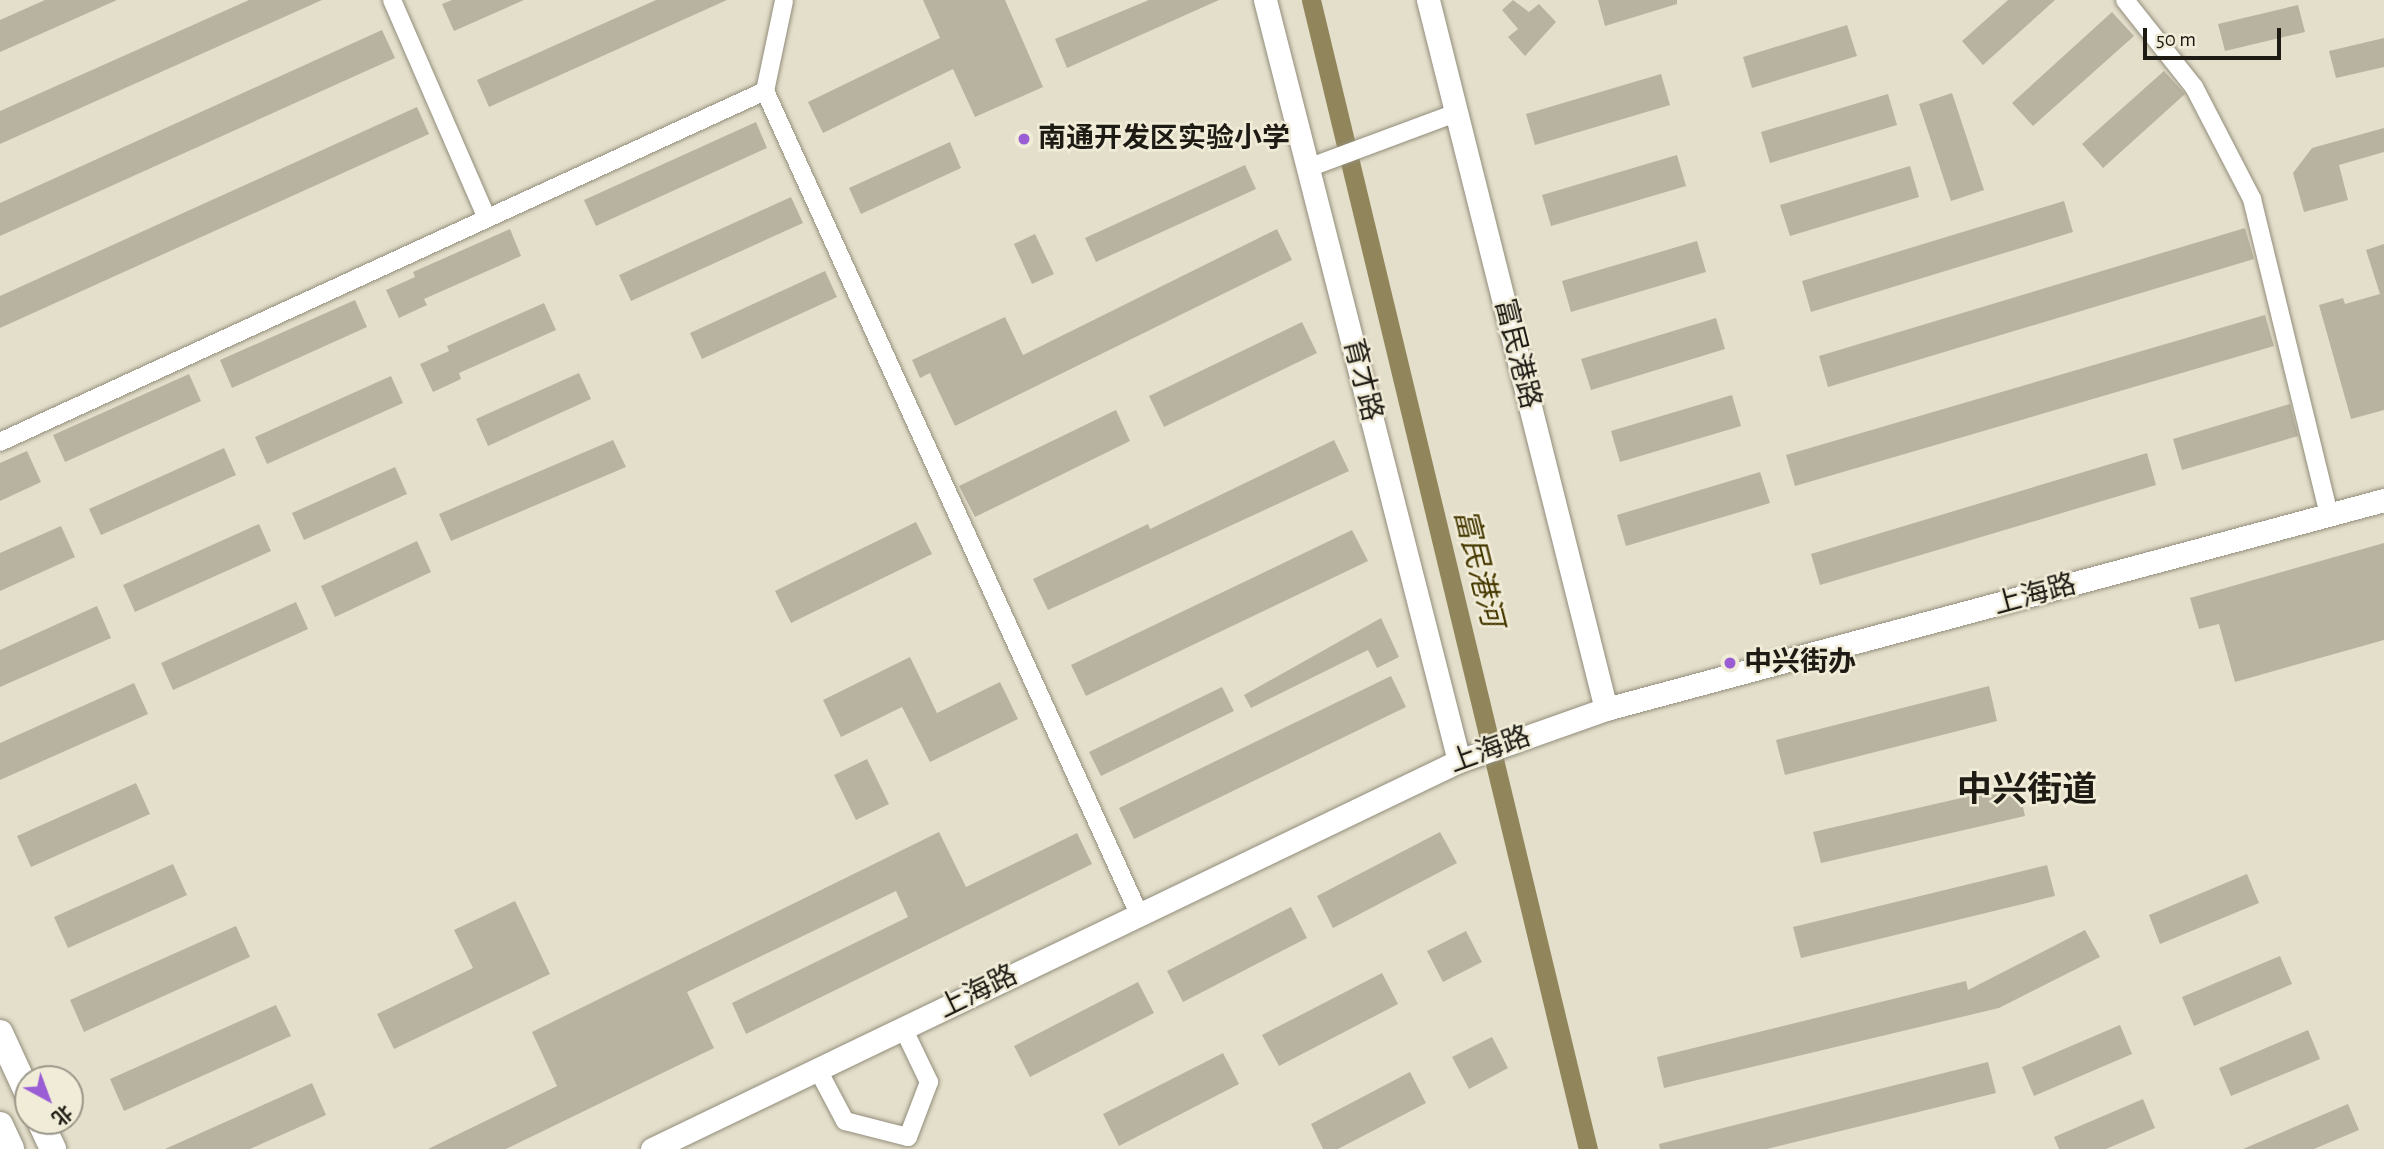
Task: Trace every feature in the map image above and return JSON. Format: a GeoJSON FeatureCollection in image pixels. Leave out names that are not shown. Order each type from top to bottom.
{"type":"FeatureCollection","features":[{"type":"Feature","properties":{"kind":"main road"},"geometry":{"type":"LineString","coordinates":[[0,1032],[15,1065]]}},
{"type":"Feature","properties":{"kind":"main road"},"geometry":{"type":"LineString","coordinates":[[0,1125],[11,1149]]}},
{"type":"Feature","properties":{"kind":"street"},"geometry":{"type":"LineString","coordinates":[[392,0],[487,218]]}},
{"type":"Feature","properties":{"kind":"street","name":"育才路"},"geometry":{"type":"LineString","coordinates":[[1265,0],[1460,760]]}},
{"type":"Feature","properties":{"kind":"street","name":"富民港路"},"geometry":{"type":"LineString","coordinates":[[1428,0],[1606,709]]}},
{"type":"Feature","properties":{"kind":"street"},"geometry":{"type":"LineString","coordinates":[[2125,0],[2194,87],[2252,198],[2329,515]]}},
{"type":"Feature","properties":{"kind":"street"},"geometry":{"type":"LineString","coordinates":[[784,1],[765,91],[1139,914]]}},
{"type":"Feature","properties":{"kind":"street"},"geometry":{"type":"LineString","coordinates":[[0,442],[765,91]]}},
{"type":"Feature","properties":{"kind":"street"},"geometry":{"type":"LineString","coordinates":[[1309,168],[1456,113]]}},
{"type":"Feature","properties":{"kind":"street","name":"上海路"},"geometry":{"type":"LineString","coordinates":[[652,1149],[1460,760],[1606,709],[2384,500]]}},
{"type":"Feature","properties":{"kind":"street"},"geometry":{"type":"LineString","coordinates":[[818,1070],[845,1121],[911,1143],[929,1082],[903,1028]]}},
{"type":"Feature","properties":{"kind":"building"},"geometry":{"type":"Polygon","coordinates":[[[45,0],[117,0],[0,52],[0,20],[45,0]]]}},
{"type":"Feature","properties":{"kind":"building"},"geometry":{"type":"Polygon","coordinates":[[[249,0],[322,0],[0,144],[0,111],[249,0]]]}},
{"type":"Feature","properties":{"kind":"building"},"geometry":{"type":"Polygon","coordinates":[[[452,0],[524,0],[454,31],[442,4],[452,0]]]}},
{"type":"Feature","properties":{"kind":"building"},"geometry":{"type":"Polygon","coordinates":[[[656,0],[727,0],[489,107],[477,80],[656,0]]]}},
{"type":"Feature","properties":{"kind":"building"},"geometry":{"type":"Polygon","coordinates":[[[923,0],[1005,0],[1043,87],[975,117],[953,69],[823,133],[808,102],[940,38],[923,0]]]}},
{"type":"Feature","properties":{"kind":"building"},"geometry":{"type":"Polygon","coordinates":[[[1149,0],[1219,0],[1067,68],[1055,39],[1149,0]]]}},
{"type":"Feature","properties":{"kind":"building"},"geometry":{"type":"Polygon","coordinates":[[[1513,0],[1529,12],[1539,4],[1556,22],[1525,56],[1508,37],[1518,29],[1502,10],[1513,0]]]}},
{"type":"Feature","properties":{"kind":"building"},"geometry":{"type":"Polygon","coordinates":[[[1598,0],[1677,0],[1677,4],[1605,26],[1598,0]]]}},
{"type":"Feature","properties":{"kind":"building"},"geometry":{"type":"Polygon","coordinates":[[[2008,0],[2055,0],[1983,65],[1962,41],[2008,0]]]}},
{"type":"Feature","properties":{"kind":"building"},"geometry":{"type":"Polygon","coordinates":[[[2298,5],[2305,32],[2225,51],[2218,24],[2298,5]]]}},
{"type":"Feature","properties":{"kind":"building"},"geometry":{"type":"Polygon","coordinates":[[[2112,12],[2134,36],[2033,126],[2012,103],[2112,12]]]}},
{"type":"Feature","properties":{"kind":"building"},"geometry":{"type":"Polygon","coordinates":[[[1847,25],[1857,56],[1752,88],[1743,57],[1847,25]]]}},
{"type":"Feature","properties":{"kind":"building"},"geometry":{"type":"Polygon","coordinates":[[[382,30],[395,58],[0,236],[0,203],[382,30]]]}},
{"type":"Feature","properties":{"kind":"building"},"geometry":{"type":"Polygon","coordinates":[[[2384,38],[2384,67],[2336,78],[2329,51],[2384,38]]]}},
{"type":"Feature","properties":{"kind":"building"},"geometry":{"type":"Polygon","coordinates":[[[2164,71],[2185,94],[2103,168],[2082,144],[2164,71]]]}},
{"type":"Feature","properties":{"kind":"building"},"geometry":{"type":"Polygon","coordinates":[[[1661,74],[1670,105],[1535,145],[1526,114],[1661,74]]]}},
{"type":"Feature","properties":{"kind":"building"},"geometry":{"type":"Polygon","coordinates":[[[1952,93],[1984,190],[1951,201],[1919,104],[1952,93]]]}},
{"type":"Feature","properties":{"kind":"building"},"geometry":{"type":"Polygon","coordinates":[[[1888,94],[1897,125],[1770,163],[1761,132],[1888,94]]]}},
{"type":"Feature","properties":{"kind":"building"},"geometry":{"type":"Polygon","coordinates":[[[417,107],[429,134],[0,328],[0,296],[417,107]]]}},
{"type":"Feature","properties":{"kind":"building"},"geometry":{"type":"Polygon","coordinates":[[[756,122],[767,148],[596,226],[584,200],[756,122]]]}},
{"type":"Feature","properties":{"kind":"building"},"geometry":{"type":"Polygon","coordinates":[[[2384,128],[2384,152],[2339,165],[2348,200],[2304,212],[2293,173],[2312,148],[2384,128]]]}},
{"type":"Feature","properties":{"kind":"building"},"geometry":{"type":"Polygon","coordinates":[[[950,142],[961,168],[861,214],[849,188],[950,142]]]}},
{"type":"Feature","properties":{"kind":"building"},"geometry":{"type":"Polygon","coordinates":[[[1677,155],[1686,186],[1551,226],[1542,195],[1677,155]]]}},
{"type":"Feature","properties":{"kind":"building"},"geometry":{"type":"Polygon","coordinates":[[[1245,165],[1256,189],[1096,262],[1085,238],[1245,165]]]}},
{"type":"Feature","properties":{"kind":"building"},"geometry":{"type":"Polygon","coordinates":[[[1910,166],[1919,197],[1790,236],[1780,205],[1910,166]]]}},
{"type":"Feature","properties":{"kind":"building"},"geometry":{"type":"Polygon","coordinates":[[[791,197],[803,223],[631,301],[619,275],[791,197]]]}},
{"type":"Feature","properties":{"kind":"building"},"geometry":{"type":"Polygon","coordinates":[[[2064,201],[2073,232],[1811,312],[1802,281],[2064,201]]]}},
{"type":"Feature","properties":{"kind":"building"},"geometry":{"type":"Polygon","coordinates":[[[2245,228],[2254,259],[1828,387],[1819,356],[2245,228]]]}},
{"type":"Feature","properties":{"kind":"building"},"geometry":{"type":"Polygon","coordinates":[[[510,229],[521,256],[424,299],[427,305],[399,318],[386,290],[415,277],[413,272],[510,229]]]}},
{"type":"Feature","properties":{"kind":"building"},"geometry":{"type":"Polygon","coordinates":[[[1277,229],[1292,260],[955,426],[930,373],[920,378],[912,360],[1005,317],[1023,355],[1277,229]]]}},
{"type":"Feature","properties":{"kind":"building"},"geometry":{"type":"Polygon","coordinates":[[[1035,234],[1054,274],[1032,284],[1014,244],[1035,234]]]}},
{"type":"Feature","properties":{"kind":"building"},"geometry":{"type":"Polygon","coordinates":[[[1697,241],[1706,272],[1571,312],[1562,281],[1697,241]]]}},
{"type":"Feature","properties":{"kind":"building"},"geometry":{"type":"Polygon","coordinates":[[[2384,244],[2384,410],[2351,419],[2319,305],[2343,298],[2345,304],[2380,294],[2366,250],[2384,244]]]}},
{"type":"Feature","properties":{"kind":"building"},"geometry":{"type":"Polygon","coordinates":[[[825,271],[837,297],[702,359],[690,333],[825,271]]]}},
{"type":"Feature","properties":{"kind":"building"},"geometry":{"type":"Polygon","coordinates":[[[355,300],[367,327],[232,388],[220,360],[355,300]]]}},
{"type":"Feature","properties":{"kind":"building"},"geometry":{"type":"Polygon","coordinates":[[[544,303],[556,330],[459,373],[461,379],[433,392],[420,364],[449,351],[447,346],[544,303]]]}},
{"type":"Feature","properties":{"kind":"building"},"geometry":{"type":"Polygon","coordinates":[[[2265,315],[2274,346],[1795,486],[1786,455],[2265,315]]]}},
{"type":"Feature","properties":{"kind":"building"},"geometry":{"type":"Polygon","coordinates":[[[1716,318],[1725,349],[1591,390],[1581,359],[1716,318]]]}},
{"type":"Feature","properties":{"kind":"building"},"geometry":{"type":"Polygon","coordinates":[[[1302,322],[1317,353],[1164,427],[1149,396],[1302,322]]]}},
{"type":"Feature","properties":{"kind":"building"},"geometry":{"type":"Polygon","coordinates":[[[579,373],[591,399],[488,446],[476,419],[579,373]]]}},
{"type":"Feature","properties":{"kind":"building"},"geometry":{"type":"Polygon","coordinates":[[[189,374],[201,401],[65,462],[53,435],[189,374]]]}},
{"type":"Feature","properties":{"kind":"building"},"geometry":{"type":"Polygon","coordinates":[[[391,376],[403,403],[267,464],[255,437],[391,376]]]}},
{"type":"Feature","properties":{"kind":"building"},"geometry":{"type":"Polygon","coordinates":[[[1732,395],[1741,426],[1620,462],[1611,431],[1732,395]]]}},
{"type":"Feature","properties":{"kind":"building"},"geometry":{"type":"Polygon","coordinates":[[[2290,404],[2298,436],[2182,470],[2173,439],[2290,404]]]}},
{"type":"Feature","properties":{"kind":"building"},"geometry":{"type":"Polygon","coordinates":[[[1116,410],[1130,441],[975,517],[959,486],[1116,410]]]}},
{"type":"Feature","properties":{"kind":"building"},"geometry":{"type":"Polygon","coordinates":[[[613,440],[626,467],[451,541],[439,514],[613,440]]]}},
{"type":"Feature","properties":{"kind":"building"},"geometry":{"type":"Polygon","coordinates":[[[1334,440],[1349,471],[1048,610],[1033,579],[1148,524],[1150,529],[1334,440]]]}},
{"type":"Feature","properties":{"kind":"building"},"geometry":{"type":"Polygon","coordinates":[[[224,448],[236,475],[101,535],[89,509],[224,448]]]}},
{"type":"Feature","properties":{"kind":"building"},"geometry":{"type":"Polygon","coordinates":[[[27,451],[41,482],[0,501],[0,463],[27,451]]]}},
{"type":"Feature","properties":{"kind":"building"},"geometry":{"type":"Polygon","coordinates":[[[2147,453],[2156,485],[1820,585],[1811,554],[2147,453]]]}},
{"type":"Feature","properties":{"kind":"building"},"geometry":{"type":"Polygon","coordinates":[[[395,467],[407,494],[304,540],[292,513],[395,467]]]}},
{"type":"Feature","properties":{"kind":"building"},"geometry":{"type":"Polygon","coordinates":[[[1760,472],[1770,503],[1626,546],[1617,515],[1760,472]]]}},
{"type":"Feature","properties":{"kind":"building"},"geometry":{"type":"Polygon","coordinates":[[[916,522],[932,554],[791,623],[775,591],[916,522]]]}},
{"type":"Feature","properties":{"kind":"building"},"geometry":{"type":"Polygon","coordinates":[[[259,524],[271,551],[135,612],[123,585],[259,524]]]}},
{"type":"Feature","properties":{"kind":"building"},"geometry":{"type":"Polygon","coordinates":[[[61,526],[75,557],[0,591],[0,553],[61,526]]]}},
{"type":"Feature","properties":{"kind":"building"},"geometry":{"type":"Polygon","coordinates":[[[1352,530],[1368,561],[1086,696],[1071,665],[1352,530]]]}},
{"type":"Feature","properties":{"kind":"building"},"geometry":{"type":"Polygon","coordinates":[[[417,541],[431,572],[335,617],[321,586],[417,541]]]}},
{"type":"Feature","properties":{"kind":"building"},"geometry":{"type":"Polygon","coordinates":[[[2384,543],[2384,640],[2235,682],[2219,624],[2199,629],[2190,598],[2384,543]]]}},
{"type":"Feature","properties":{"kind":"building"},"geometry":{"type":"Polygon","coordinates":[[[296,602],[308,629],[173,690],[161,663],[296,602]]]}},
{"type":"Feature","properties":{"kind":"building"},"geometry":{"type":"Polygon","coordinates":[[[97,606],[111,638],[0,687],[0,650],[97,606]]]}},
{"type":"Feature","properties":{"kind":"building"},"geometry":{"type":"Polygon","coordinates":[[[1381,618],[1399,657],[1377,668],[1368,650],[1251,708],[1244,695],[1381,618]]]}},
{"type":"Feature","properties":{"kind":"building"},"geometry":{"type":"Polygon","coordinates":[[[910,657],[937,713],[1000,682],[1018,719],[930,762],[902,707],[841,737],[823,700],[910,657]]]}},
{"type":"Feature","properties":{"kind":"building"},"geometry":{"type":"Polygon","coordinates":[[[1391,676],[1406,707],[1134,839],[1119,808],[1391,676]]]}},
{"type":"Feature","properties":{"kind":"building"},"geometry":{"type":"Polygon","coordinates":[[[134,683],[148,714],[0,780],[0,743],[134,683]]]}},
{"type":"Feature","properties":{"kind":"building"},"geometry":{"type":"Polygon","coordinates":[[[1989,686],[1997,721],[1785,775],[1776,740],[1989,686]]]}},
{"type":"Feature","properties":{"kind":"building"},"geometry":{"type":"Polygon","coordinates":[[[1222,687],[1234,711],[1101,776],[1089,752],[1222,687]]]}},
{"type":"Feature","properties":{"kind":"building"},"geometry":{"type":"Polygon","coordinates":[[[867,759],[889,804],[856,820],[834,775],[867,759]]]}},
{"type":"Feature","properties":{"kind":"building"},"geometry":{"type":"Polygon","coordinates":[[[136,783],[150,814],[31,867],[17,836],[136,783]]]}},
{"type":"Feature","properties":{"kind":"building"},"geometry":{"type":"Polygon","coordinates":[[[2018,785],[2025,816],[1821,863],[1813,832],[2018,785]]]}},
{"type":"Feature","properties":{"kind":"building"},"geometry":{"type":"Polygon","coordinates":[[[939,832],[966,887],[1077,833],[1092,864],[746,1034],[732,1003],[908,917],[896,891],[687,992],[714,1048],[506,1149],[428,1149],[557,1086],[532,1032],[939,832]]]}},
{"type":"Feature","properties":{"kind":"building"},"geometry":{"type":"Polygon","coordinates":[[[1440,832],[1457,863],[1333,928],[1317,896],[1440,832]]]}},
{"type":"Feature","properties":{"kind":"building"},"geometry":{"type":"Polygon","coordinates":[[[173,864],[187,895],[68,948],[54,917],[173,864]]]}},
{"type":"Feature","properties":{"kind":"building"},"geometry":{"type":"Polygon","coordinates":[[[2047,865],[2055,896],[1801,958],[1793,927],[2047,865]]]}},
{"type":"Feature","properties":{"kind":"building"},"geometry":{"type":"Polygon","coordinates":[[[2247,874],[2259,903],[2160,944],[2149,915],[2247,874]]]}},
{"type":"Feature","properties":{"kind":"building"},"geometry":{"type":"Polygon","coordinates":[[[515,901],[550,974],[394,1049],[377,1014],[473,968],[454,930],[515,901]]]}},
{"type":"Feature","properties":{"kind":"building"},"geometry":{"type":"Polygon","coordinates":[[[1291,907],[1307,938],[1183,1002],[1167,971],[1291,907]]]}},
{"type":"Feature","properties":{"kind":"building"},"geometry":{"type":"Polygon","coordinates":[[[236,926],[250,957],[84,1032],[70,1000],[236,926]]]}},
{"type":"Feature","properties":{"kind":"building"},"geometry":{"type":"Polygon","coordinates":[[[2085,930],[2100,957],[1999,1008],[1664,1088],[1657,1057],[1966,981],[1968,990],[2085,930]]]}},
{"type":"Feature","properties":{"kind":"building"},"geometry":{"type":"Polygon","coordinates":[[[1466,931],[1482,962],[1443,982],[1427,951],[1466,931]]]}},
{"type":"Feature","properties":{"kind":"building"},"geometry":{"type":"Polygon","coordinates":[[[2280,956],[2292,984],[2194,1026],[2182,997],[2280,956]]]}},
{"type":"Feature","properties":{"kind":"building"},"geometry":{"type":"Polygon","coordinates":[[[1382,973],[1398,1004],[1279,1066],[1262,1035],[1382,973]]]}},
{"type":"Feature","properties":{"kind":"building"},"geometry":{"type":"Polygon","coordinates":[[[1138,982],[1154,1013],[1030,1077],[1014,1046],[1138,982]]]}},
{"type":"Feature","properties":{"kind":"building"},"geometry":{"type":"Polygon","coordinates":[[[276,1005],[291,1036],[124,1111],[110,1079],[276,1005]]]}},
{"type":"Feature","properties":{"kind":"building"},"geometry":{"type":"Polygon","coordinates":[[[2120,1025],[2132,1054],[2034,1096],[2022,1067],[2120,1025]]]}},
{"type":"Feature","properties":{"kind":"building"},"geometry":{"type":"Polygon","coordinates":[[[2308,1030],[2320,1059],[2231,1096],[2219,1068],[2308,1030]]]}},
{"type":"Feature","properties":{"kind":"building"},"geometry":{"type":"Polygon","coordinates":[[[1492,1037],[1508,1068],[1469,1089],[1452,1057],[1492,1037]]]}},
{"type":"Feature","properties":{"kind":"building"},"geometry":{"type":"Polygon","coordinates":[[[1223,1053],[1239,1084],[1119,1146],[1103,1114],[1223,1053]]]}},
{"type":"Feature","properties":{"kind":"building"},"geometry":{"type":"Polygon","coordinates":[[[1988,1062],[1996,1093],[1767,1149],[1660,1149],[1659,1144],[1988,1062]]]}},
{"type":"Feature","properties":{"kind":"building"},"geometry":{"type":"Polygon","coordinates":[[[1410,1072],[1426,1103],[1338,1149],[1323,1149],[1311,1124],[1410,1072]]]}},
{"type":"Feature","properties":{"kind":"building"},"geometry":{"type":"Polygon","coordinates":[[[312,1083],[326,1115],[250,1149],[165,1149],[312,1083]]]}},
{"type":"Feature","properties":{"kind":"building"},"geometry":{"type":"Polygon","coordinates":[[[2143,1099],[2155,1128],[2106,1149],[2059,1149],[2054,1137],[2143,1099]]]}},
{"type":"Feature","properties":{"kind":"building"},"geometry":{"type":"Polygon","coordinates":[[[2348,1104],[2359,1130],[2314,1149],[2243,1149],[2348,1104]]]}},
{"type":"Feature","properties":{"kind":"waterway","name":"富民港河"},"geometry":{"type":"LineString","coordinates":[[1311,0],[1588,1149]]}},
{"type":"Feature","properties":{"kind":"place","name":"南通开发区实验小学"},"geometry":{"type":"Point","coordinates":[1024,139]}},
{"type":"Feature","properties":{"kind":"place","name":"中兴街办"},"geometry":{"type":"Point","coordinates":[1730,663]}},
{"type":"Feature","properties":{"kind":"district","name":"中兴街道"},"geometry":{"type":"Point","coordinates":[2027,791]}}]}
